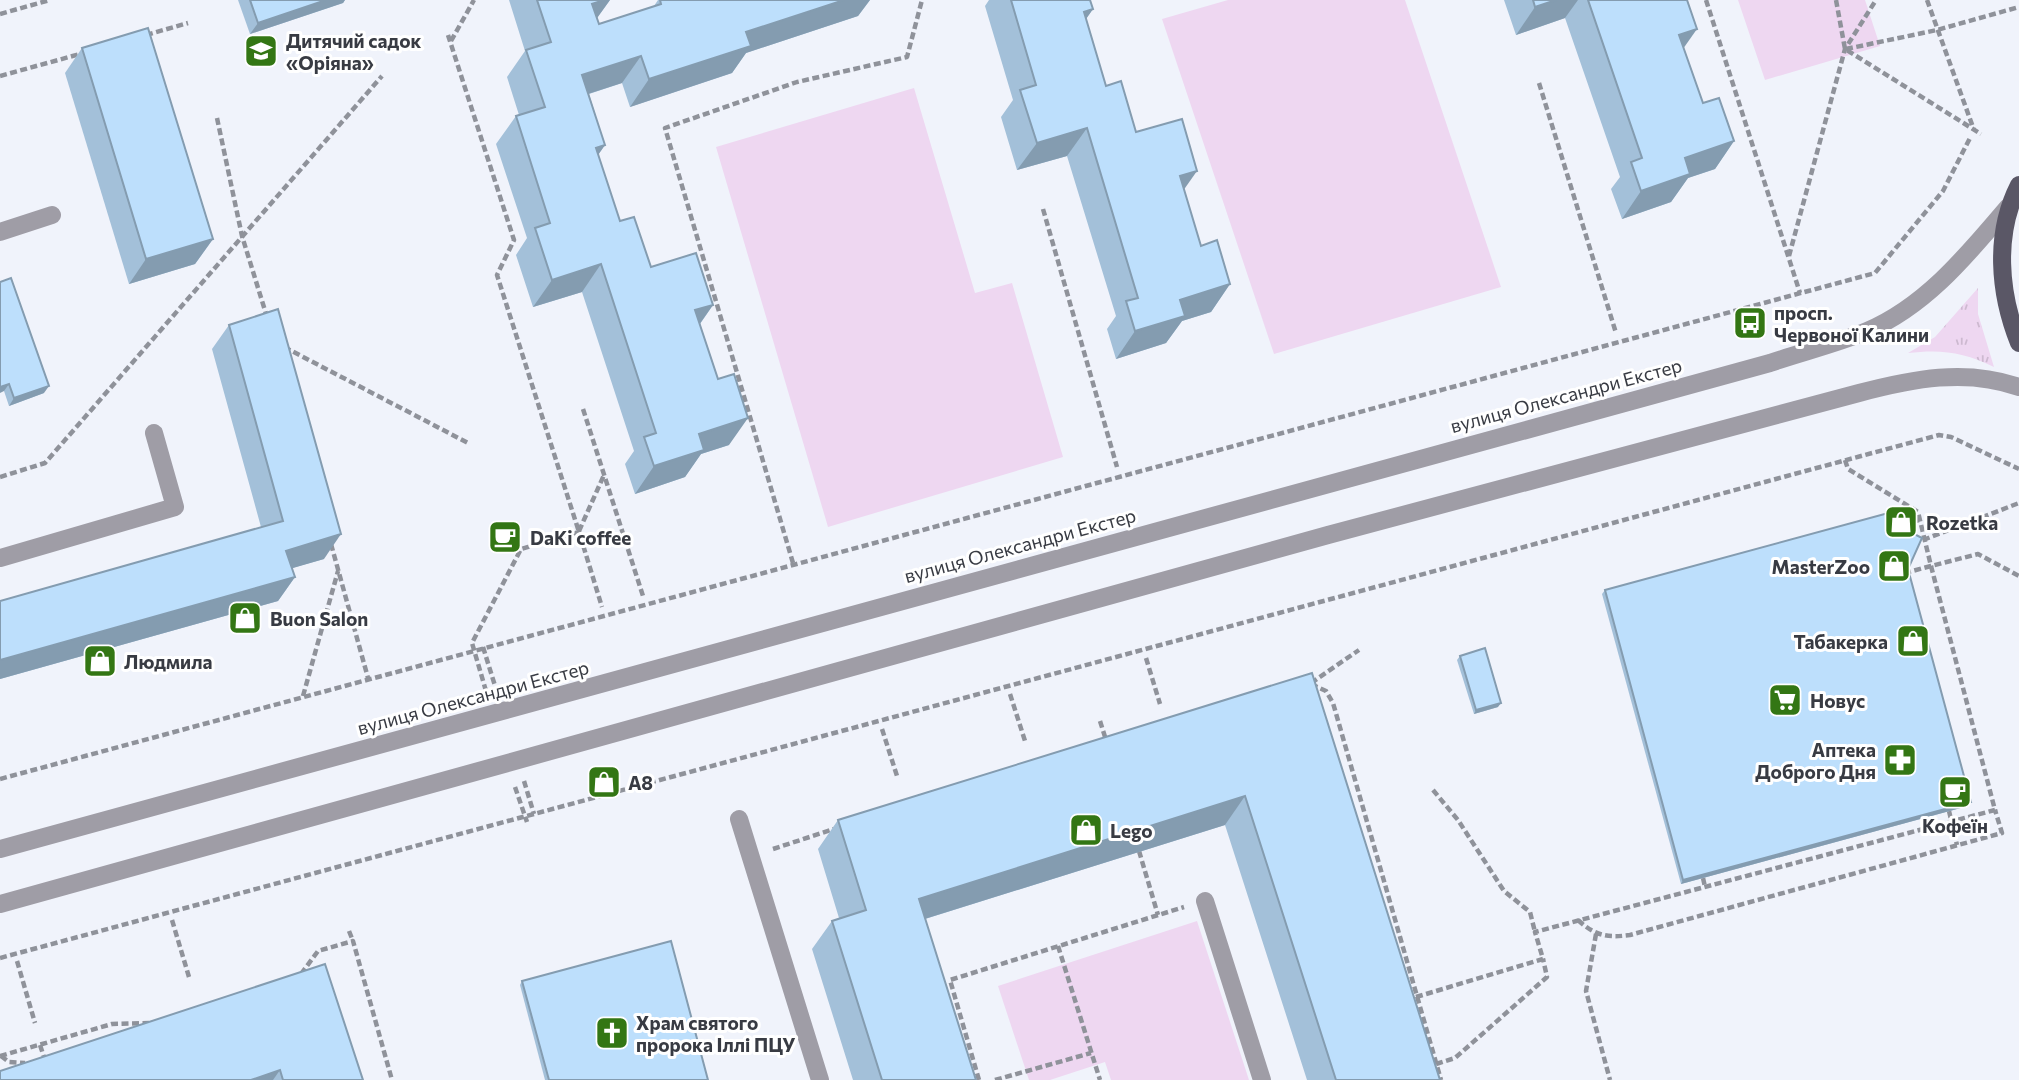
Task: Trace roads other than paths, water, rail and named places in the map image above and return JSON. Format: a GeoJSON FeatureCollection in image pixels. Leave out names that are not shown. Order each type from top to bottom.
{"type":"FeatureCollection","features":[{"type":"Feature","properties":{"kind":"main road"},"geometry":{"type":"LineString","coordinates":[[2019,185],[2008,207],[2002,253],[2008,311],[2019,343]]}},
{"type":"Feature","properties":{"kind":"street","name":"вулиця Олександри Екстер"},"geometry":{"type":"LineString","coordinates":[[0,849],[1770,363],[1867,331],[1894,317],[1961,263],[2008,207]]}},
{"type":"Feature","properties":{"kind":"street"},"geometry":{"type":"LineString","coordinates":[[0,232],[52,215]]}},
{"type":"Feature","properties":{"kind":"street"},"geometry":{"type":"LineString","coordinates":[[0,904],[1315,538],[1899,382],[1945,376],[1994,378],[2019,387]]}},
{"type":"Feature","properties":{"kind":"street"},"geometry":{"type":"LineString","coordinates":[[0,558],[175,507],[154,433]]}},
{"type":"Feature","properties":{"kind":"street"},"geometry":{"type":"LineString","coordinates":[[739,819],[820,1080]]}},
{"type":"Feature","properties":{"kind":"street"},"geometry":{"type":"LineString","coordinates":[[1205,901],[1262,1080]]}},
{"type":"Feature","properties":{"kind":"place","name":"Дитячий садок «Оріяна»"},"geometry":{"type":"Point","coordinates":[261,51]}},
{"type":"Feature","properties":{"kind":"place","name":"просп. Червоної Калини"},"geometry":{"type":"Point","coordinates":[1750,323]}},
{"type":"Feature","properties":{"kind":"place","name":"Rozetka"},"geometry":{"type":"Point","coordinates":[1901,522]}},
{"type":"Feature","properties":{"kind":"place","name":"DaKi coffee"},"geometry":{"type":"Point","coordinates":[505,537]}},
{"type":"Feature","properties":{"kind":"place","name":"MasterZoo"},"geometry":{"type":"Point","coordinates":[1894,566]}},
{"type":"Feature","properties":{"kind":"place","name":"Buon Salon"},"geometry":{"type":"Point","coordinates":[245,618]}},
{"type":"Feature","properties":{"kind":"place","name":"Табакерка"},"geometry":{"type":"Point","coordinates":[1913,641]}},
{"type":"Feature","properties":{"kind":"place","name":"Людмила"},"geometry":{"type":"Point","coordinates":[100,661]}},
{"type":"Feature","properties":{"kind":"place","name":"Новус"},"geometry":{"type":"Point","coordinates":[1785,700]}},
{"type":"Feature","properties":{"kind":"place","name":"Аптека Доброго Дня"},"geometry":{"type":"Point","coordinates":[1900,760]}},
{"type":"Feature","properties":{"kind":"place","name":"A8"},"geometry":{"type":"Point","coordinates":[604,782]}},
{"type":"Feature","properties":{"kind":"place","name":"Кофеїн"},"geometry":{"type":"Point","coordinates":[1955,792]}},
{"type":"Feature","properties":{"kind":"place","name":"Lego"},"geometry":{"type":"Point","coordinates":[1086,830]}},
{"type":"Feature","properties":{"kind":"place","name":"Храм святого пророка Іллі ПЦУ"},"geometry":{"type":"Point","coordinates":[612,1033]}}]}
